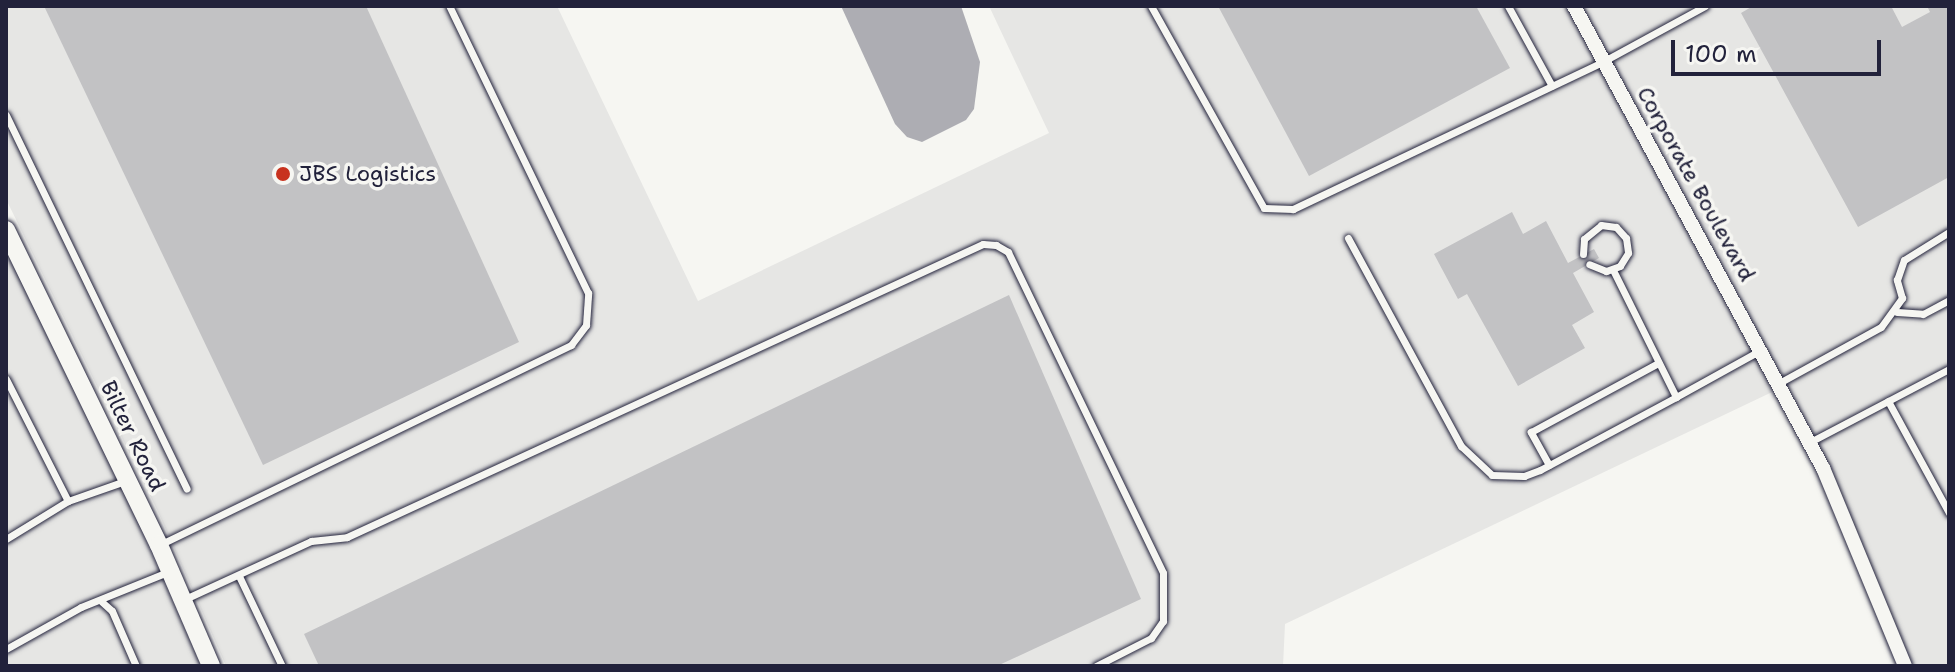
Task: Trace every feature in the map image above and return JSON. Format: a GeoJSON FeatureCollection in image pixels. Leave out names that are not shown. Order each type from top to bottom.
{"type":"FeatureCollection","features":[{"type":"Feature","properties":{"kind":"street","name":"Corporate Boulevard"},"geometry":{"type":"LineString","coordinates":[[1574,6],[1810,442],[1857,540],[1905,666]]}},
{"type":"Feature","properties":{"kind":"street","name":"Bilter Road"},"geometry":{"type":"LineString","coordinates":[[6,230],[159,545],[211,666]]}},
{"type":"Feature","properties":{"kind":"lane"},"geometry":{"type":"LineString","coordinates":[[159,545],[318,463],[571,345],[586,325],[588,293],[449,6]]}},
{"type":"Feature","properties":{"kind":"lane"},"geometry":{"type":"LineString","coordinates":[[1151,6],[1264,208],[1293,209],[1604,61],[1705,6]]}},
{"type":"Feature","properties":{"kind":"lane"},"geometry":{"type":"LineString","coordinates":[[1508,6],[1552,86]]}},
{"type":"Feature","properties":{"kind":"lane"},"geometry":{"type":"LineString","coordinates":[[6,115],[187,489]]}},
{"type":"Feature","properties":{"kind":"lane"},"geometry":{"type":"LineString","coordinates":[[1583,254],[1588,233],[1601,225],[1616,227],[1628,246],[1625,260],[1613,270]]}},
{"type":"Feature","properties":{"kind":"lane"},"geometry":{"type":"LineString","coordinates":[[1779,383],[1881,327],[1897,312],[1902,298],[1898,270],[1904,260],[1949,232]]}},
{"type":"Feature","properties":{"kind":"lane"},"geometry":{"type":"LineString","coordinates":[[1348,238],[1468,456],[1492,475],[1508,477],[1549,465],[1761,349]]}},
{"type":"Feature","properties":{"kind":"lane"},"geometry":{"type":"LineString","coordinates":[[183,600],[311,541],[347,537],[983,244],[996,245],[1008,252],[1163,573],[1163,621],[1151,638],[1096,666]]}},
{"type":"Feature","properties":{"kind":"lane"},"geometry":{"type":"LineString","coordinates":[[1589,264],[1613,270]]}},
{"type":"Feature","properties":{"kind":"lane"},"geometry":{"type":"LineString","coordinates":[[1613,270],[1676,397]]}},
{"type":"Feature","properties":{"kind":"lane"},"geometry":{"type":"LineString","coordinates":[[1897,312],[1923,314],[1949,300]]}},
{"type":"Feature","properties":{"kind":"lane"},"geometry":{"type":"LineString","coordinates":[[1549,465],[1531,432],[1658,363]]}},
{"type":"Feature","properties":{"kind":"lane"},"geometry":{"type":"LineString","coordinates":[[1810,442],[1949,369]]}},
{"type":"Feature","properties":{"kind":"lane"},"geometry":{"type":"LineString","coordinates":[[6,379],[68,501]]}},
{"type":"Feature","properties":{"kind":"lane"},"geometry":{"type":"LineString","coordinates":[[1888,401],[1949,513]]}},
{"type":"Feature","properties":{"kind":"lane"},"geometry":{"type":"LineString","coordinates":[[6,539],[68,501],[127,480]]}},
{"type":"Feature","properties":{"kind":"lane"},"geometry":{"type":"LineString","coordinates":[[6,649],[81,607],[102,602],[170,570]]}},
{"type":"Feature","properties":{"kind":"lane"},"geometry":{"type":"LineString","coordinates":[[239,576],[282,666]]}},
{"type":"Feature","properties":{"kind":"lane"},"geometry":{"type":"LineString","coordinates":[[102,602],[112,611],[136,666]]}},
{"type":"Feature","properties":{"kind":"shaded area"},"geometry":{"type":"Polygon","coordinates":[[[6,6],[557,6],[698,301],[1049,133],[989,6],[1949,6],[1949,666],[1910,666],[1835,482],[1787,385],[1285,624],[1283,666],[226,666],[159,514],[6,199],[6,6]]]}},
{"type":"Feature","properties":{"kind":"shaded area"},"geometry":{"type":"Polygon","coordinates":[[[841,6],[961,6],[980,62],[974,109],[966,120],[922,142],[907,137],[895,124],[841,6]]]}},
{"type":"Feature","properties":{"kind":"shaded area"},"geometry":{"type":"Polygon","coordinates":[[[6,249],[139,525],[201,666],[6,666],[6,249]]]}},
{"type":"Feature","properties":{"kind":"building","name":"JBS Logistics"},"geometry":{"type":"Polygon","coordinates":[[[44,6],[366,6],[519,342],[263,465],[44,6]]]}},
{"type":"Feature","properties":{"kind":"building"},"geometry":{"type":"Polygon","coordinates":[[[1218,6],[1476,6],[1510,68],[1309,176],[1218,6]]]}},
{"type":"Feature","properties":{"kind":"building"},"geometry":{"type":"Polygon","coordinates":[[[1753,6],[1891,6],[1902,27],[1930,12],[1927,6],[1949,6],[1949,177],[1858,227],[1741,13],[1753,6]]]}},
{"type":"Feature","properties":{"kind":"building"},"geometry":{"type":"Polygon","coordinates":[[[1512,212],[1523,234],[1546,221],[1568,263],[1594,249],[1599,258],[1573,273],[1594,312],[1572,325],[1585,348],[1518,386],[1467,294],[1458,299],[1434,254],[1512,212]]]}},
{"type":"Feature","properties":{"kind":"building"},"geometry":{"type":"Polygon","coordinates":[[[1009,295],[1141,599],[997,666],[319,666],[304,634],[1009,295]]]}},
{"type":"Feature","properties":{"kind":"place","name":"JBS Logistics"},"geometry":{"type":"Point","coordinates":[283,174]}}]}
